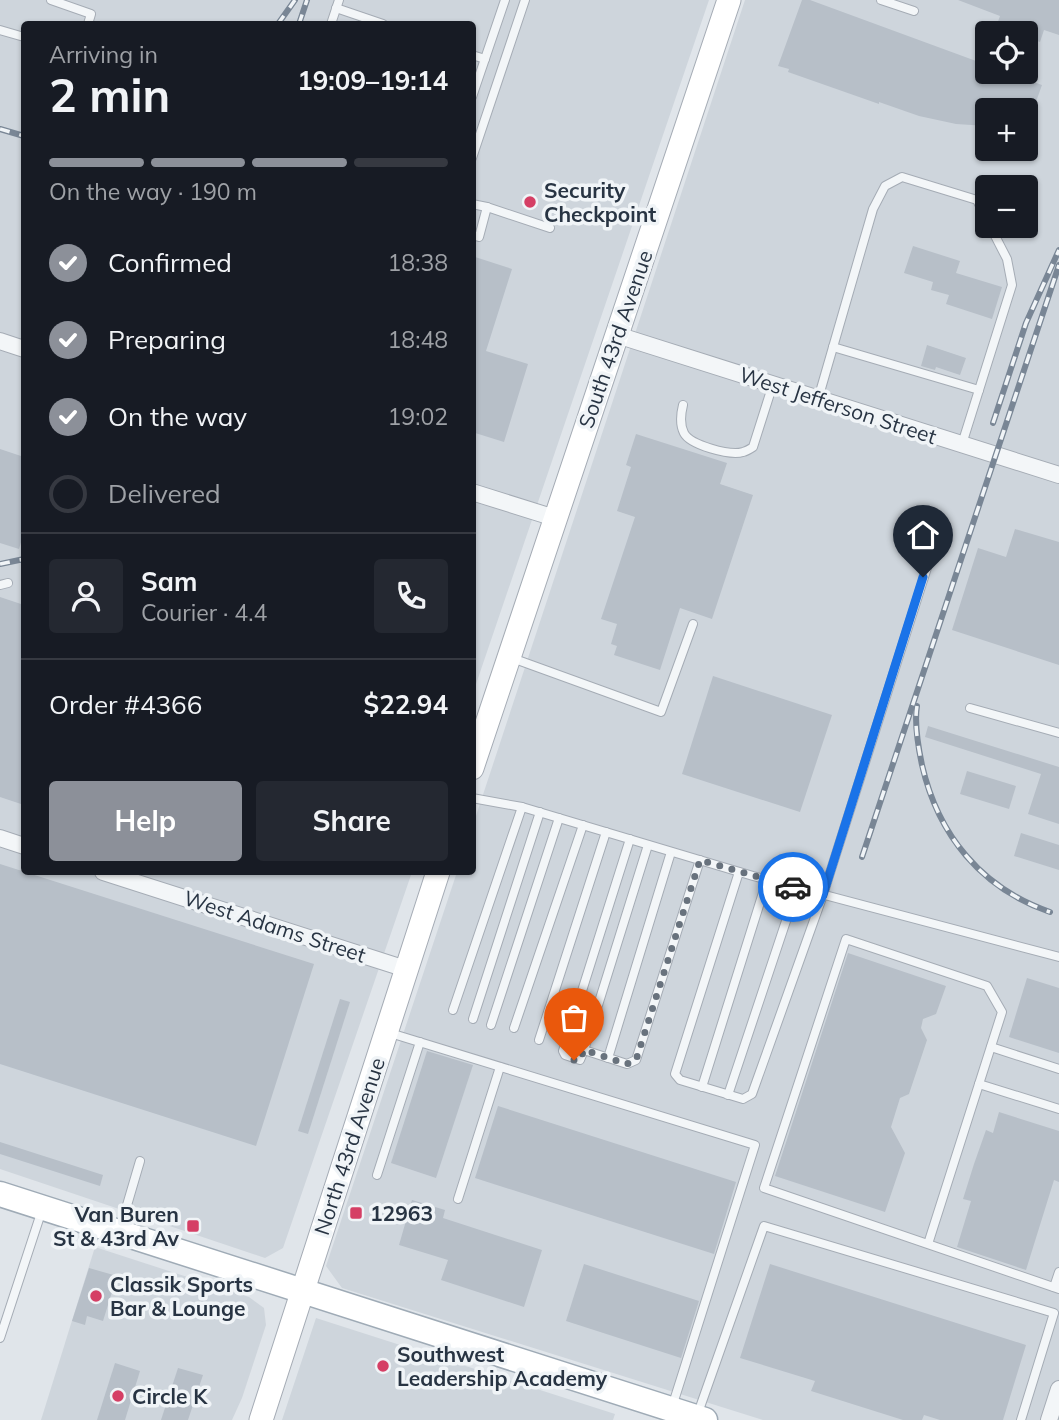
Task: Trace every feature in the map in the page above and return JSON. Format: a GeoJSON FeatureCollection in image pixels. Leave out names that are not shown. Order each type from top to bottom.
{"type":"FeatureCollection","features":[{"type":"Feature","properties":{"kind":"main road","name":"South 43rd Avenue"},"geometry":{"type":"LineString","coordinates":[[555,518],[729,0]]}},
{"type":"Feature","properties":{"kind":"main road"},"geometry":{"type":"LineString","coordinates":[[476,756],[555,518]]}},
{"type":"Feature","properties":{"kind":"main road","name":"North 43rd Avenue"},"geometry":{"type":"LineString","coordinates":[[261,1420],[437,875]]}},
{"type":"Feature","properties":{"kind":"main road"},"geometry":{"type":"LineString","coordinates":[[0,1194],[701,1419]]}},
{"type":"Feature","properties":{"kind":"street","name":"West Jefferson Street"},"geometry":{"type":"LineString","coordinates":[[617,335],[1059,474]]}},
{"type":"Feature","properties":{"kind":"street"},"geometry":{"type":"LineString","coordinates":[[0,341],[21,348]]}},
{"type":"Feature","properties":{"kind":"street"},"geometry":{"type":"LineString","coordinates":[[476,493],[555,518]]}},
{"type":"Feature","properties":{"kind":"street"},"geometry":{"type":"LineString","coordinates":[[0,838],[21,845]]}},
{"type":"Feature","properties":{"kind":"street","name":"West Adams Street"},"geometry":{"type":"LineString","coordinates":[[112,875],[406,969]]}},
{"type":"Feature","properties":{"kind":"street"},"geometry":{"type":"LineString","coordinates":[[1049,1420],[1059,1389]]}},
{"type":"Feature","properties":{"kind":"lane"},"geometry":{"type":"LineString","coordinates":[[51,0],[91,14],[89,21]]}},
{"type":"Feature","properties":{"kind":"lane"},"geometry":{"type":"LineString","coordinates":[[476,85],[505,0]]}},
{"type":"Feature","properties":{"kind":"lane"},"geometry":{"type":"LineString","coordinates":[[476,146],[525,0]]}},
{"type":"Feature","properties":{"kind":"lane"},"geometry":{"type":"LineString","coordinates":[[881,0],[914,11]]}},
{"type":"Feature","properties":{"kind":"lane"},"geometry":{"type":"LineString","coordinates":[[332,21],[338,4],[376,21]]}},
{"type":"Feature","properties":{"kind":"lane"},"geometry":{"type":"LineString","coordinates":[[0,30],[21,36]]}},
{"type":"Feature","properties":{"kind":"lane"},"geometry":{"type":"LineString","coordinates":[[476,56],[485,59]]}},
{"type":"Feature","properties":{"kind":"lane"},"geometry":{"type":"LineString","coordinates":[[818,399],[873,209],[886,186],[902,177],[975,199]]}},
{"type":"Feature","properties":{"kind":"lane"},"geometry":{"type":"LineString","coordinates":[[476,205],[550,228]]}},
{"type":"Feature","properties":{"kind":"lane"},"geometry":{"type":"LineString","coordinates":[[476,236],[479,237],[487,207]]}},
{"type":"Feature","properties":{"kind":"lane"},"geometry":{"type":"LineString","coordinates":[[962,444],[1012,285],[1007,259],[996,238]]}},
{"type":"Feature","properties":{"kind":"lane"},"geometry":{"type":"LineString","coordinates":[[833,347],[979,390]]}},
{"type":"Feature","properties":{"kind":"lane"},"geometry":{"type":"LineString","coordinates":[[683,405],[681,414],[684,434],[694,443],[726,452],[743,453],[753,447],[773,384]]}},
{"type":"Feature","properties":{"kind":"lane"},"geometry":{"type":"LineString","coordinates":[[738,872],[675,1071],[677,1078],[743,1099],[752,1094],[823,895],[939,530]]}},
{"type":"Feature","properties":{"kind":"lane"},"geometry":{"type":"LineString","coordinates":[[509,657],[661,712],[693,624]]}},
{"type":"Feature","properties":{"kind":"lane"},"geometry":{"type":"LineString","coordinates":[[970,708],[1059,733]]}},
{"type":"Feature","properties":{"kind":"lane"},"geometry":{"type":"LineString","coordinates":[[476,799],[522,807],[738,872],[1059,957]]}},
{"type":"Feature","properties":{"kind":"lane"},"geometry":{"type":"LineString","coordinates":[[453,1010],[522,807]]}},
{"type":"Feature","properties":{"kind":"lane"},"geometry":{"type":"LineString","coordinates":[[472,1019],[540,812]]}},
{"type":"Feature","properties":{"kind":"lane"},"geometry":{"type":"LineString","coordinates":[[491,1025],[559,818]]}},
{"type":"Feature","properties":{"kind":"lane"},"geometry":{"type":"LineString","coordinates":[[514,1028],[583,825]]}},
{"type":"Feature","properties":{"kind":"lane"},"geometry":{"type":"LineString","coordinates":[[539,1040],[606,832]]}},
{"type":"Feature","properties":{"kind":"lane"},"geometry":{"type":"LineString","coordinates":[[629,839],[563,1053],[569,1058],[580,1060],[584,1050],[648,845]]}},
{"type":"Feature","properties":{"kind":"lane"},"geometry":{"type":"LineString","coordinates":[[608,1058],[671,852]]}},
{"type":"Feature","properties":{"kind":"lane"},"geometry":{"type":"LineString","coordinates":[[584,1050],[627,1064],[636,1060],[700,860]]}},
{"type":"Feature","properties":{"kind":"lane"},"geometry":{"type":"LineString","coordinates":[[702,1087],[767,880]]}},
{"type":"Feature","properties":{"kind":"lane"},"geometry":{"type":"LineString","coordinates":[[728,1095],[797,888]]}},
{"type":"Feature","properties":{"kind":"lane"},"geometry":{"type":"LineString","coordinates":[[928,1244],[1002,1012],[987,986],[846,939],[764,1188],[1056,1288],[1059,1272]]}},
{"type":"Feature","properties":{"kind":"lane"},"geometry":{"type":"LineString","coordinates":[[386,1032],[755,1145],[671,1409]]}},
{"type":"Feature","properties":{"kind":"lane"},"geometry":{"type":"LineString","coordinates":[[377,1175],[420,1042]]}},
{"type":"Feature","properties":{"kind":"lane"},"geometry":{"type":"LineString","coordinates":[[991,1047],[1059,1069]]}},
{"type":"Feature","properties":{"kind":"lane"},"geometry":{"type":"LineString","coordinates":[[458,1199],[500,1067]]}},
{"type":"Feature","properties":{"kind":"lane"},"geometry":{"type":"LineString","coordinates":[[979,1084],[1059,1109]]}},
{"type":"Feature","properties":{"kind":"lane"},"geometry":{"type":"LineString","coordinates":[[119,1232],[140,1161]]}},
{"type":"Feature","properties":{"kind":"lane"},"geometry":{"type":"LineString","coordinates":[[0,1338],[42,1207]]}},
{"type":"Feature","properties":{"kind":"lane"},"geometry":{"type":"LineString","coordinates":[[701,1419],[764,1226],[1055,1313],[1021,1420]]}},
{"type":"Feature","properties":{"kind":"shaded area"},"geometry":{"type":"Polygon","coordinates":[[[0,0],[709,0],[476,684],[476,21],[21,21],[21,875],[411,875],[283,1248],[265,1258],[0,1169],[0,0]]]}},
{"type":"Feature","properties":{"kind":"shaded area"},"geometry":{"type":"Polygon","coordinates":[[[745,0],[1059,0],[1059,1420],[763,1420],[342,1288],[326,1266],[456,875],[476,875],[476,816],[745,0]]]}},
{"type":"Feature","properties":{"kind":"shaded area"},"geometry":{"type":"Polygon","coordinates":[[[95,1247],[249,1297],[264,1308],[266,1325],[232,1420],[41,1420],[95,1247]]]}},
{"type":"Feature","properties":{"kind":"shaded area","name":"Southwest Leadership Academy"},"geometry":{"type":"Polygon","coordinates":[[[316,1318],[615,1414],[613,1420],[282,1420],[316,1318]]]}},
{"type":"Feature","properties":{"kind":"building"},"geometry":{"type":"Polygon","coordinates":[[[802,0],[810,0],[975,61],[975,84],[1042,85],[1037,98],[975,98],[975,125],[956,124],[879,104],[778,66],[802,0]]]}},
{"type":"Feature","properties":{"kind":"building"},"geometry":{"type":"Polygon","coordinates":[[[958,0],[1059,0],[1059,35],[1044,30],[1040,42],[1038,21],[998,21],[1000,16],[958,0]]]}},
{"type":"Feature","properties":{"kind":"building"},"geometry":{"type":"Polygon","coordinates":[[[913,246],[960,261],[956,273],[1002,287],[992,319],[946,304],[949,295],[931,290],[933,282],[904,273],[913,246]]]}},
{"type":"Feature","properties":{"kind":"building"},"geometry":{"type":"Polygon","coordinates":[[[476,257],[512,269],[486,351],[528,364],[504,442],[476,433],[476,257]]]}},
{"type":"Feature","properties":{"kind":"building"},"geometry":{"type":"Polygon","coordinates":[[[927,345],[966,358],[960,375],[936,367],[935,370],[921,366],[927,345]]]}},
{"type":"Feature","properties":{"kind":"building"},"geometry":{"type":"Polygon","coordinates":[[[636,434],[727,463],[720,484],[753,495],[712,619],[680,608],[660,670],[614,655],[617,646],[611,644],[617,624],[601,619],[635,517],[617,511],[631,467],[626,465],[636,434]]]}},
{"type":"Feature","properties":{"kind":"building"},"geometry":{"type":"Polygon","coordinates":[[[0,449],[21,456],[21,542],[19,549],[0,543],[0,449]]]}},
{"type":"Feature","properties":{"kind":"building"},"geometry":{"type":"Polygon","coordinates":[[[1015,529],[1059,542],[1059,665],[952,630],[978,548],[1006,557],[1015,529]]]}},
{"type":"Feature","properties":{"kind":"building"},"geometry":{"type":"Polygon","coordinates":[[[0,597],[21,604],[21,804],[0,797],[0,597]]]}},
{"type":"Feature","properties":{"kind":"building"},"geometry":{"type":"Polygon","coordinates":[[[713,676],[832,715],[800,812],[682,774],[713,676]]]}},
{"type":"Feature","properties":{"kind":"building"},"geometry":{"type":"Polygon","coordinates":[[[928,726],[1059,767],[1059,824],[1028,814],[1041,774],[925,737],[928,726]]]}},
{"type":"Feature","properties":{"kind":"building"},"geometry":{"type":"Polygon","coordinates":[[[967,771],[1016,786],[1009,809],[960,794],[967,771]]]}},
{"type":"Feature","properties":{"kind":"building"},"geometry":{"type":"Polygon","coordinates":[[[1021,833],[1059,845],[1059,870],[1014,856],[1021,833]]]}},
{"type":"Feature","properties":{"kind":"building"},"geometry":{"type":"Polygon","coordinates":[[[0,864],[21,871],[21,875],[35,875],[314,964],[256,1146],[0,1064],[0,864]]]}},
{"type":"Feature","properties":{"kind":"building"},"geometry":{"type":"Polygon","coordinates":[[[848,953],[946,986],[936,1014],[923,1019],[921,1028],[927,1040],[909,1094],[900,1098],[891,1127],[905,1153],[885,1212],[775,1176],[848,953]]]}},
{"type":"Feature","properties":{"kind":"building"},"geometry":{"type":"Polygon","coordinates":[[[1027,978],[1059,988],[1059,1053],[1009,1037],[1027,978]]]}},
{"type":"Feature","properties":{"kind":"building"},"geometry":{"type":"Polygon","coordinates":[[[340,999],[350,1002],[308,1134],[298,1131],[340,999]]]}},
{"type":"Feature","properties":{"kind":"building"},"geometry":{"type":"Polygon","coordinates":[[[427,1051],[473,1065],[436,1178],[391,1163],[427,1051]]]}},
{"type":"Feature","properties":{"kind":"building"},"geometry":{"type":"Polygon","coordinates":[[[498,1106],[736,1182],[714,1254],[475,1178],[498,1106]]]}},
{"type":"Feature","properties":{"kind":"building"},"geometry":{"type":"Polygon","coordinates":[[[999,1112],[1059,1131],[1059,1182],[1054,1180],[1026,1270],[957,1247],[971,1201],[963,1199],[986,1130],[993,1133],[999,1112]]]}},
{"type":"Feature","properties":{"kind":"building"},"geometry":{"type":"Polygon","coordinates":[[[0,1142],[103,1175],[100,1186],[0,1154],[0,1142]]]}},
{"type":"Feature","properties":{"kind":"building"},"geometry":{"type":"Polygon","coordinates":[[[412,1200],[445,1210],[443,1218],[542,1250],[524,1307],[441,1280],[448,1260],[399,1245],[412,1200]]]}},
{"type":"Feature","properties":{"kind":"building"},"geometry":{"type":"Polygon","coordinates":[[[584,1264],[699,1301],[681,1358],[566,1321],[584,1264]]]}},
{"type":"Feature","properties":{"kind":"building"},"geometry":{"type":"Polygon","coordinates":[[[770,1264],[1026,1345],[1003,1420],[940,1420],[924,1415],[922,1420],[903,1420],[811,1391],[815,1381],[740,1358],[770,1264]]]}},
{"type":"Feature","properties":{"kind":"building","name":"Classik Sports Bar & Lounge"},"geometry":{"type":"Polygon","coordinates":[[[89,1268],[117,1276],[103,1321],[87,1316],[85,1325],[72,1321],[89,1268]]]}},
{"type":"Feature","properties":{"kind":"building","name":"Circle K"},"geometry":{"type":"Polygon","coordinates":[[[115,1363],[140,1371],[125,1420],[97,1420],[115,1363]]]}},
{"type":"Feature","properties":{"kind":"building","name":"Circle K"},"geometry":{"type":"Polygon","coordinates":[[[178,1368],[203,1375],[188,1420],[161,1420],[178,1368]]]}},
{"type":"Feature","properties":{"kind":"railway"},"geometry":{"type":"LineString","coordinates":[[280,21],[295,0]]}},
{"type":"Feature","properties":{"kind":"railway"},"geometry":{"type":"LineString","coordinates":[[300,21],[307,0]]}},
{"type":"Feature","properties":{"kind":"railway"},"geometry":{"type":"LineString","coordinates":[[0,129],[21,135]]}},
{"type":"Feature","properties":{"kind":"railway"},"geometry":{"type":"LineString","coordinates":[[993,423],[1026,323],[1059,250]]}},
{"type":"Feature","properties":{"kind":"railway"},"geometry":{"type":"LineString","coordinates":[[862,857],[1059,265]]}},
{"type":"Feature","properties":{"kind":"railway"},"geometry":{"type":"LineString","coordinates":[[0,564],[21,560]]}},
{"type":"Feature","properties":{"kind":"railway"},"geometry":{"type":"LineString","coordinates":[[917,706],[916,728],[922,765],[929,790],[951,836],[966,856],[1003,889],[1050,912]]}},
{"type":"Feature","properties":{"kind":"way so far"},"geometry":{"type":"LineString","coordinates":[[574,1060],[580,1060],[584,1050],[627,1064],[636,1060],[700,860],[793,887]]}},
{"type":"Feature","properties":{"kind":"place","name":"Security Checkpoint"},"geometry":{"type":"Point","coordinates":[530,202]}},
{"type":"Feature","properties":{"kind":"place","name":"12963"},"geometry":{"type":"Point","coordinates":[356,1213]}},
{"type":"Feature","properties":{"kind":"place","name":"Van Buren St & 43rd Av"},"geometry":{"type":"Point","coordinates":[193,1226]}},
{"type":"Feature","properties":{"kind":"place","name":"Classik Sports Bar & Lounge"},"geometry":{"type":"Point","coordinates":[96,1296]}},
{"type":"Feature","properties":{"kind":"place","name":"Southwest Leadership Academy"},"geometry":{"type":"Point","coordinates":[383,1366]}},
{"type":"Feature","properties":{"kind":"place","name":"Circle K"},"geometry":{"type":"Point","coordinates":[118,1396]}},
{"type":"Feature","properties":{"kind":"route"},"geometry":{"type":"LineString","coordinates":[[793,887],[823,895],[923,577]]}}]}
